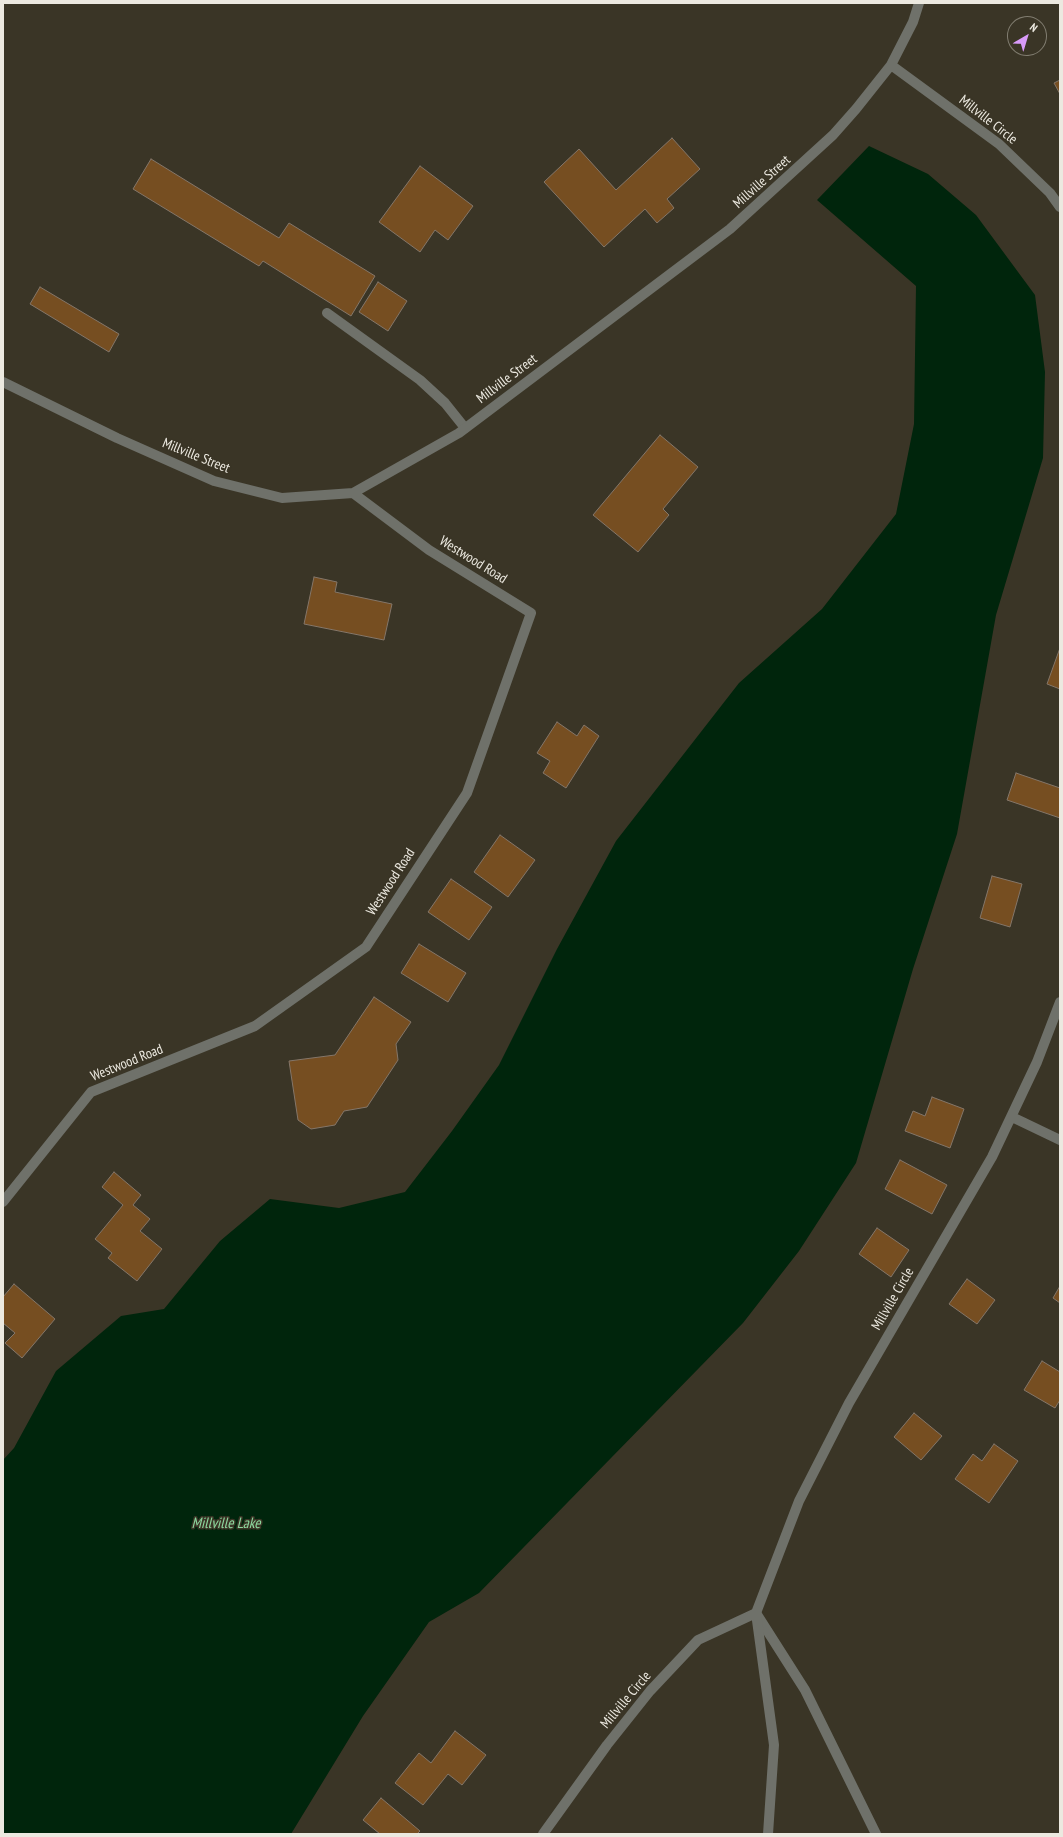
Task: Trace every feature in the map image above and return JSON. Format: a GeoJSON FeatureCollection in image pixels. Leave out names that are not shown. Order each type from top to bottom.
{"type":"FeatureCollection","features":[{"type":"Feature","properties":{"kind":"street","name":"Millville Street"},"geometry":{"type":"LineString","coordinates":[[3,382],[117,438],[214,481],[282,498],[353,493],[465,428],[730,229],[833,135],[856,109],[890,65],[913,22],[919,3]]}},
{"type":"Feature","properties":{"kind":"street","name":"Millville Circle"},"geometry":{"type":"LineString","coordinates":[[890,65],[1000,144],[1050,193],[1060,207]]}},
{"type":"Feature","properties":{"kind":"street"},"geometry":{"type":"LineString","coordinates":[[326,313],[420,380],[445,403],[465,428]]}},
{"type":"Feature","properties":{"kind":"street","name":"Westwood Road"},"geometry":{"type":"LineString","coordinates":[[3,1202],[91,1092],[255,1026],[366,947],[467,793],[531,613],[430,550],[353,493]]}},
{"type":"Feature","properties":{"kind":"street","name":"Millville Circle"},"geometry":{"type":"LineString","coordinates":[[768,1834],[774,1745],[756,1613],[799,1501],[846,1410],[988,1164],[1012,1117],[1037,1062],[1060,1002]]}},
{"type":"Feature","properties":{"kind":"street"},"geometry":{"type":"LineString","coordinates":[[1012,1117],[1060,1140]]}},
{"type":"Feature","properties":{"kind":"street","name":"Millville Circle"},"geometry":{"type":"LineString","coordinates":[[543,1834],[626,1721],[650,1691],[698,1640],[756,1613]]}},
{"type":"Feature","properties":{"kind":"street"},"geometry":{"type":"LineString","coordinates":[[756,1613],[804,1690],[876,1834]]}},
{"type":"Feature","properties":{"kind":"water","name":"Millville Lake"},"geometry":{"type":"Polygon","coordinates":[[[869,146],[928,174],[976,215],[1035,295],[1045,372],[1043,458],[996,615],[957,834],[913,969],[856,1163],[799,1251],[743,1323],[479,1593],[429,1622],[363,1716],[291,1834],[3,1834],[3,1460],[14,1448],[56,1371],[121,1316],[164,1309],[220,1241],[270,1199],[339,1208],[405,1192],[452,1131],[499,1065],[557,949],[616,841],[739,683],[822,609],[896,514],[914,424],[916,286],[817,200],[869,146]]]}},
{"type":"Feature","properties":{"kind":"building"},"geometry":{"type":"Polygon","coordinates":[[[1060,80],[1060,94],[1054,83],[1060,80]]]}},
{"type":"Feature","properties":{"kind":"building"},"geometry":{"type":"Polygon","coordinates":[[[672,138],[700,169],[667,199],[674,208],[657,223],[645,209],[604,247],[544,182],[579,149],[616,190],[672,138]]]}},
{"type":"Feature","properties":{"kind":"building"},"geometry":{"type":"Polygon","coordinates":[[[151,159],[279,238],[289,223],[375,276],[351,316],[263,261],[259,266],[133,189],[151,159]]]}},
{"type":"Feature","properties":{"kind":"building"},"geometry":{"type":"Polygon","coordinates":[[[420,166],[473,206],[448,240],[435,230],[420,252],[379,222],[420,166]]]}},
{"type":"Feature","properties":{"kind":"building"},"geometry":{"type":"Polygon","coordinates":[[[378,282],[407,301],[388,331],[359,312],[378,282]]]}},
{"type":"Feature","properties":{"kind":"building"},"geometry":{"type":"Polygon","coordinates":[[[40,287],[119,334],[109,352],[30,304],[40,287]]]}},
{"type":"Feature","properties":{"kind":"building"},"geometry":{"type":"Polygon","coordinates":[[[660,435],[698,467],[663,509],[669,515],[638,552],[593,515],[660,435]]]}},
{"type":"Feature","properties":{"kind":"building"},"geometry":{"type":"Polygon","coordinates":[[[314,577],[337,582],[335,592],[392,604],[384,640],[304,624],[314,577]]]}},
{"type":"Feature","properties":{"kind":"building"},"geometry":{"type":"Polygon","coordinates":[[[1060,648],[1060,689],[1047,684],[1060,648]]]}},
{"type":"Feature","properties":{"kind":"building"},"geometry":{"type":"Polygon","coordinates":[[[557,722],[577,736],[584,725],[599,736],[566,788],[543,773],[550,761],[537,753],[557,722]]]}},
{"type":"Feature","properties":{"kind":"building"},"geometry":{"type":"Polygon","coordinates":[[[1016,773],[1060,788],[1060,818],[1007,800],[1016,773]]]}},
{"type":"Feature","properties":{"kind":"building"},"geometry":{"type":"Polygon","coordinates":[[[500,835],[535,860],[508,897],[474,872],[500,835]]]}},
{"type":"Feature","properties":{"kind":"building"},"geometry":{"type":"Polygon","coordinates":[[[992,876],[1022,884],[1010,927],[980,918],[992,876]]]}},
{"type":"Feature","properties":{"kind":"building"},"geometry":{"type":"Polygon","coordinates":[[[451,879],[492,907],[469,940],[428,912],[451,879]]]}},
{"type":"Feature","properties":{"kind":"building"},"geometry":{"type":"Polygon","coordinates":[[[419,944],[466,973],[448,1002],[401,973],[419,944]]]}},
{"type":"Feature","properties":{"kind":"building"},"geometry":{"type":"Polygon","coordinates":[[[374,997],[411,1022],[396,1044],[398,1060],[367,1107],[344,1111],[335,1125],[311,1129],[298,1120],[289,1061],[335,1055],[374,997]]]}},
{"type":"Feature","properties":{"kind":"building"},"geometry":{"type":"Polygon","coordinates":[[[932,1097],[964,1109],[950,1148],[905,1131],[913,1111],[925,1116],[932,1097]]]}},
{"type":"Feature","properties":{"kind":"building"},"geometry":{"type":"Polygon","coordinates":[[[900,1160],[947,1185],[932,1214],[885,1189],[900,1160]]]}},
{"type":"Feature","properties":{"kind":"building"},"geometry":{"type":"Polygon","coordinates":[[[114,1172],[141,1195],[133,1205],[150,1219],[140,1231],[162,1249],[137,1281],[108,1258],[112,1253],[95,1239],[123,1205],[102,1187],[114,1172]]]}},
{"type":"Feature","properties":{"kind":"building"},"geometry":{"type":"Polygon","coordinates":[[[877,1228],[909,1250],[891,1277],[859,1254],[877,1228]]]}},
{"type":"Feature","properties":{"kind":"building"},"geometry":{"type":"Polygon","coordinates":[[[967,1279],[995,1300],[977,1324],[949,1304],[967,1279]]]}},
{"type":"Feature","properties":{"kind":"building"},"geometry":{"type":"Polygon","coordinates":[[[14,1284],[55,1319],[22,1358],[5,1343],[15,1333],[3,1323],[3,1297],[14,1284]]]}},
{"type":"Feature","properties":{"kind":"building"},"geometry":{"type":"Polygon","coordinates":[[[1060,1286],[1060,1303],[1053,1298],[1060,1286]]]}},
{"type":"Feature","properties":{"kind":"building"},"geometry":{"type":"Polygon","coordinates":[[[1042,1361],[1060,1372],[1060,1400],[1055,1408],[1024,1390],[1042,1361]]]}},
{"type":"Feature","properties":{"kind":"building"},"geometry":{"type":"Polygon","coordinates":[[[914,1413],[942,1436],[921,1460],[894,1437],[914,1413]]]}},
{"type":"Feature","properties":{"kind":"building"},"geometry":{"type":"Polygon","coordinates":[[[994,1444],[1018,1461],[989,1503],[955,1479],[973,1454],[982,1461],[994,1444]]]}},
{"type":"Feature","properties":{"kind":"building"},"geometry":{"type":"Polygon","coordinates":[[[455,1731],[486,1755],[462,1785],[448,1774],[423,1805],[395,1783],[419,1753],[431,1763],[455,1731]]]}},
{"type":"Feature","properties":{"kind":"building"},"geometry":{"type":"Polygon","coordinates":[[[381,1798],[420,1831],[417,1834],[380,1834],[363,1820],[381,1798]]]}}]}
